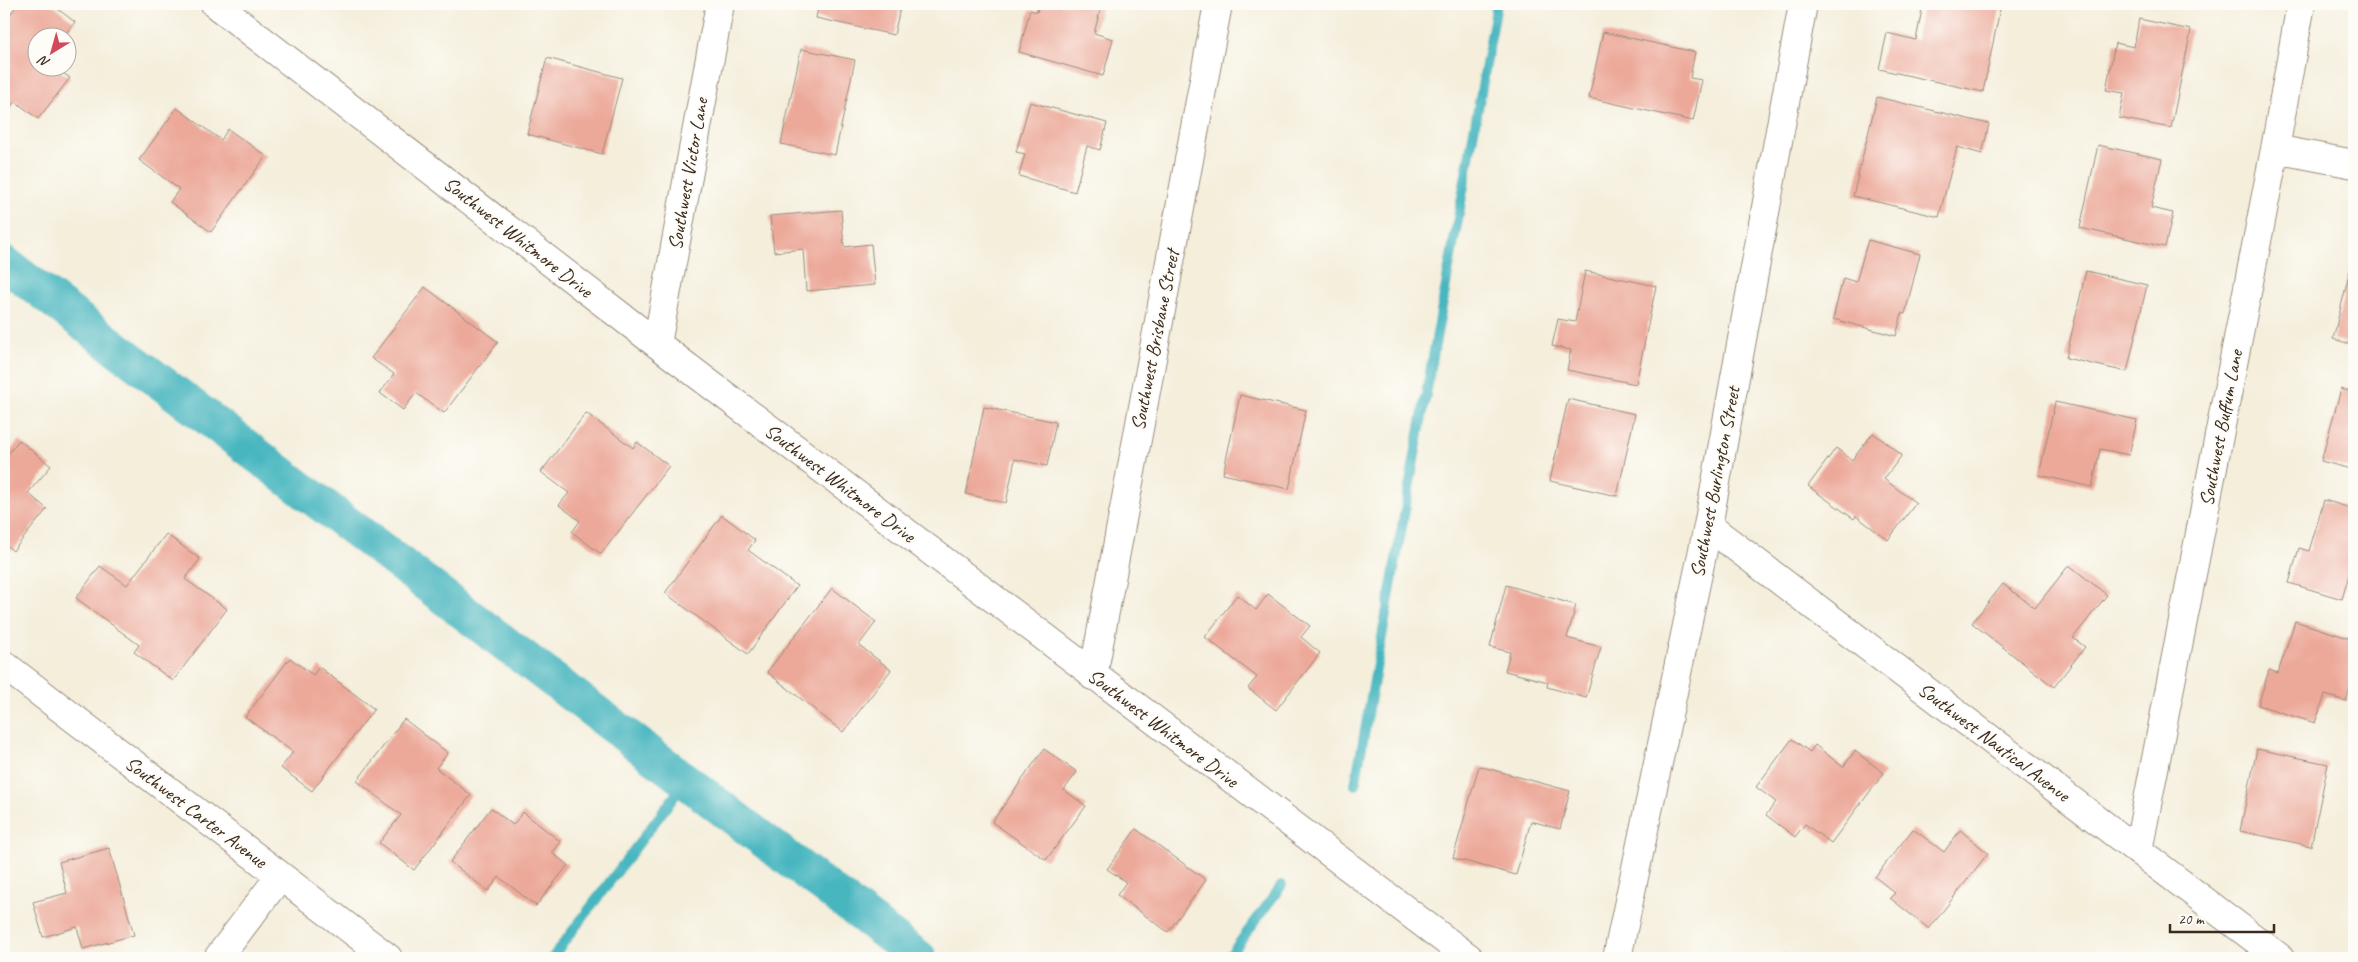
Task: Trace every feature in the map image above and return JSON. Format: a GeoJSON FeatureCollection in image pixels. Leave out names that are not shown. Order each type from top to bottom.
{"type":"FeatureCollection","features":[{"type":"Feature","properties":{"kind":"street","name":"Southwest Victor Lane"},"geometry":{"type":"LineString","coordinates":[[657,344],[720,4]]}},
{"type":"Feature","properties":{"kind":"street","name":"Southwest Brisbane Street"},"geometry":{"type":"LineString","coordinates":[[1093,676],[1218,4]]}},
{"type":"Feature","properties":{"kind":"street","name":"Southwest Burlington Street"},"geometry":{"type":"LineString","coordinates":[[1617,958],[1708,526],[1803,4]]}},
{"type":"Feature","properties":{"kind":"street","name":"Southwest Buffum Lane"},"geometry":{"type":"LineString","coordinates":[[2138,851],[2275,149],[2301,4]]}},
{"type":"Feature","properties":{"kind":"street","name":"Southwest Whitmore Drive"},"geometry":{"type":"LineString","coordinates":[[219,5],[657,344],[1093,676],[1469,958]]}},
{"type":"Feature","properties":{"kind":"street"},"geometry":{"type":"LineString","coordinates":[[2275,149],[2354,164]]}},
{"type":"Feature","properties":{"kind":"street","name":"Southwest Nautical Avenue"},"geometry":{"type":"LineString","coordinates":[[1708,526],[2280,958]]}},
{"type":"Feature","properties":{"kind":"street","name":"Southwest Carter Avenue"},"geometry":{"type":"LineString","coordinates":[[4,665],[388,958]]}},
{"type":"Feature","properties":{"kind":"street"},"geometry":{"type":"LineString","coordinates":[[218,958],[280,876]]}},
{"type":"Feature","properties":{"kind":"building"},"geometry":{"type":"Polygon","coordinates":[[[18,4],[51,4],[75,22],[70,28],[28,28],[28,78],[70,78],[38,119],[15,101],[4,117],[4,22],[18,4]]]}},
{"type":"Feature","properties":{"kind":"building"},"geometry":{"type":"Polygon","coordinates":[[[819,4],[901,4],[894,35],[816,18],[819,4]]]}},
{"type":"Feature","properties":{"kind":"building"},"geometry":{"type":"Polygon","coordinates":[[[1039,4],[1102,4],[1094,33],[1113,39],[1103,76],[1019,52],[1030,10],[1037,12],[1039,4]]]}},
{"type":"Feature","properties":{"kind":"building"},"geometry":{"type":"Polygon","coordinates":[[[1695,4],[1707,4],[1706,7],[1695,4]]]}},
{"type":"Feature","properties":{"kind":"building"},"geometry":{"type":"Polygon","coordinates":[[[1923,4],[2001,4],[1983,92],[1879,69],[1887,33],[1916,40],[1923,4]]]}},
{"type":"Feature","properties":{"kind":"building"},"geometry":{"type":"Polygon","coordinates":[[[2139,19],[2191,30],[2171,128],[2119,118],[2124,93],[2106,90],[2115,43],[2134,47],[2139,19]]]}},
{"type":"Feature","properties":{"kind":"building"},"geometry":{"type":"Polygon","coordinates":[[[1603,32],[1695,52],[1690,78],[1702,80],[1693,121],[1589,98],[1603,32]]]}},
{"type":"Feature","properties":{"kind":"building"},"geometry":{"type":"Polygon","coordinates":[[[801,49],[855,60],[835,155],[781,144],[801,49]]]}},
{"type":"Feature","properties":{"kind":"building"},"geometry":{"type":"Polygon","coordinates":[[[547,58],[622,78],[602,154],[527,134],[547,58]]]}},
{"type":"Feature","properties":{"kind":"building"},"geometry":{"type":"Polygon","coordinates":[[[1877,97],[1989,124],[1982,154],[1957,147],[1939,217],[1853,196],[1877,97]]]}},
{"type":"Feature","properties":{"kind":"building"},"geometry":{"type":"Polygon","coordinates":[[[1030,102],[1107,123],[1100,150],[1087,146],[1075,192],[1019,176],[1025,154],[1016,152],[1030,102]]]}},
{"type":"Feature","properties":{"kind":"building"},"geometry":{"type":"Polygon","coordinates":[[[177,108],[221,140],[228,129],[266,156],[211,232],[170,202],[179,189],[139,160],[177,108]]]}},
{"type":"Feature","properties":{"kind":"building"},"geometry":{"type":"Polygon","coordinates":[[[2098,145],[2162,159],[2151,208],[2173,213],[2165,247],[2080,228],[2098,145]]]}},
{"type":"Feature","properties":{"kind":"building"},"geometry":{"type":"Polygon","coordinates":[[[841,210],[844,247],[871,244],[875,285],[806,291],[803,249],[774,252],[770,216],[841,210]]]}},
{"type":"Feature","properties":{"kind":"building"},"geometry":{"type":"Polygon","coordinates":[[[1868,240],[1920,254],[1905,314],[1902,313],[1896,336],[1833,319],[1843,278],[1856,282],[1868,240]]]}},
{"type":"Feature","properties":{"kind":"building"},"geometry":{"type":"Polygon","coordinates":[[[2354,254],[2354,345],[2333,339],[2354,254]]]}},
{"type":"Feature","properties":{"kind":"building"},"geometry":{"type":"Polygon","coordinates":[[[1585,271],[1656,286],[1636,384],[1567,370],[1571,350],[1552,346],[1558,319],[1575,322],[1585,271]]]}},
{"type":"Feature","properties":{"kind":"building"},"geometry":{"type":"Polygon","coordinates":[[[2086,271],[2147,285],[2127,372],[2066,358],[2086,271]]]}},
{"type":"Feature","properties":{"kind":"building"},"geometry":{"type":"Polygon","coordinates":[[[425,287],[498,342],[444,413],[416,393],[403,410],[380,393],[394,374],[371,358],[425,287]]]}},
{"type":"Feature","properties":{"kind":"building"},"geometry":{"type":"Polygon","coordinates":[[[2341,389],[2354,393],[2354,470],[2321,461],[2341,389]]]}},
{"type":"Feature","properties":{"kind":"building"},"geometry":{"type":"Polygon","coordinates":[[[1240,395],[1306,410],[1289,489],[1223,474],[1240,395]]]}},
{"type":"Feature","properties":{"kind":"building"},"geometry":{"type":"Polygon","coordinates":[[[1568,399],[1635,414],[1617,496],[1550,481],[1568,399]]]}},
{"type":"Feature","properties":{"kind":"building"},"geometry":{"type":"Polygon","coordinates":[[[2055,402],[2137,420],[2129,455],[2100,449],[2092,487],[2039,475],[2055,402]]]}},
{"type":"Feature","properties":{"kind":"building"},"geometry":{"type":"Polygon","coordinates":[[[984,407],[1056,422],[1047,466],[1015,459],[1006,503],[966,494],[984,407]]]}},
{"type":"Feature","properties":{"kind":"building"},"geometry":{"type":"Polygon","coordinates":[[[586,413],[633,448],[637,442],[669,466],[601,554],[572,532],[580,521],[559,505],[569,493],[541,472],[586,413]]]}},
{"type":"Feature","properties":{"kind":"building"},"geometry":{"type":"Polygon","coordinates":[[[1873,433],[1902,455],[1884,479],[1916,503],[1888,540],[1856,516],[1854,519],[1808,486],[1836,448],[1852,460],[1873,433]]]}},
{"type":"Feature","properties":{"kind":"building"},"geometry":{"type":"Polygon","coordinates":[[[19,440],[51,466],[28,493],[47,509],[13,551],[4,543],[4,459],[19,440]]]}},
{"type":"Feature","properties":{"kind":"building"},"geometry":{"type":"Polygon","coordinates":[[[2324,500],[2354,509],[2354,558],[2342,599],[2289,583],[2299,548],[2309,551],[2324,500]]]}},
{"type":"Feature","properties":{"kind":"building"},"geometry":{"type":"Polygon","coordinates":[[[722,515],[755,540],[748,550],[797,586],[748,654],[665,593],[722,515]]]}},
{"type":"Feature","properties":{"kind":"building"},"geometry":{"type":"Polygon","coordinates":[[[166,534],[200,559],[185,579],[227,609],[173,681],[134,652],[139,645],[76,598],[100,566],[127,585],[166,534]]]}},
{"type":"Feature","properties":{"kind":"building"},"geometry":{"type":"Polygon","coordinates":[[[2069,565],[2107,595],[2073,638],[2085,647],[2054,687],[1972,623],[2003,584],[2035,608],[2069,565]]]}},
{"type":"Feature","properties":{"kind":"building"},"geometry":{"type":"Polygon","coordinates":[[[1506,585],[1576,605],[1567,638],[1601,647],[1586,698],[1547,687],[1548,682],[1505,671],[1510,652],[1490,647],[1506,585]]]}},
{"type":"Feature","properties":{"kind":"building"},"geometry":{"type":"Polygon","coordinates":[[[832,588],[876,622],[859,645],[891,670],[843,732],[767,672],[832,588]]]}},
{"type":"Feature","properties":{"kind":"building"},"geometry":{"type":"Polygon","coordinates":[[[1268,594],[1310,626],[1301,637],[1320,653],[1276,710],[1248,688],[1257,677],[1205,637],[1237,595],[1256,610],[1268,594]]]}},
{"type":"Feature","properties":{"kind":"building"},"geometry":{"type":"Polygon","coordinates":[[[2295,621],[2354,640],[2354,673],[2346,701],[2325,695],[2315,723],[2258,705],[2269,670],[2278,673],[2295,621]]]}},
{"type":"Feature","properties":{"kind":"building"},"geometry":{"type":"Polygon","coordinates":[[[290,658],[313,675],[319,667],[374,709],[312,791],[281,768],[293,752],[245,717],[290,658]]]}},
{"type":"Feature","properties":{"kind":"building"},"geometry":{"type":"Polygon","coordinates":[[[404,719],[448,753],[436,768],[471,795],[414,870],[379,843],[401,815],[357,781],[404,719]]]}},
{"type":"Feature","properties":{"kind":"building"},"geometry":{"type":"Polygon","coordinates":[[[1792,739],[1810,752],[1815,745],[1843,767],[1855,751],[1884,773],[1831,843],[1805,824],[1795,837],[1766,815],[1776,802],[1756,787],[1792,739]]]}},
{"type":"Feature","properties":{"kind":"building"},"geometry":{"type":"Polygon","coordinates":[[[1044,749],[1077,772],[1064,790],[1086,806],[1046,860],[992,822],[1044,749]]]}},
{"type":"Feature","properties":{"kind":"building"},"geometry":{"type":"Polygon","coordinates":[[[2257,749],[2328,764],[2311,846],[2240,831],[2257,749]]]}},
{"type":"Feature","properties":{"kind":"building"},"geometry":{"type":"Polygon","coordinates":[[[1479,766],[1570,791],[1560,829],[1531,821],[1516,875],[1453,858],[1479,766]]]}},
{"type":"Feature","properties":{"kind":"building"},"geometry":{"type":"Polygon","coordinates":[[[491,808],[513,825],[523,812],[561,842],[552,853],[568,865],[536,906],[499,877],[488,891],[450,862],[491,808]]]}},
{"type":"Feature","properties":{"kind":"building"},"geometry":{"type":"Polygon","coordinates":[[[1136,829],[1206,880],[1168,932],[1117,895],[1126,882],[1107,869],[1136,829]]]}},
{"type":"Feature","properties":{"kind":"building"},"geometry":{"type":"Polygon","coordinates":[[[1913,829],[1944,852],[1960,830],[1988,853],[1929,929],[1890,898],[1895,893],[1875,877],[1913,829]]]}},
{"type":"Feature","properties":{"kind":"building"},"geometry":{"type":"Polygon","coordinates":[[[109,848],[134,935],[83,949],[77,927],[43,937],[33,902],[67,893],[59,862],[109,848]]]}},
{"type":"Feature","properties":{"kind":"building"},"geometry":{"type":"Polygon","coordinates":[[[1784,953],[1791,958],[1780,958],[1784,953]]]}},
{"type":"Feature","properties":{"kind":"waterway"},"geometry":{"type":"LineString","coordinates":[[1355,785],[1497,4]]}},
{"type":"Feature","properties":{"kind":"waterway"},"geometry":{"type":"LineString","coordinates":[[4,263],[919,958]]}},
{"type":"Feature","properties":{"kind":"waterway"},"geometry":{"type":"LineString","coordinates":[[552,958],[686,781]]}},
{"type":"Feature","properties":{"kind":"waterway"},"geometry":{"type":"LineString","coordinates":[[1228,958],[1282,885]]}}]}
